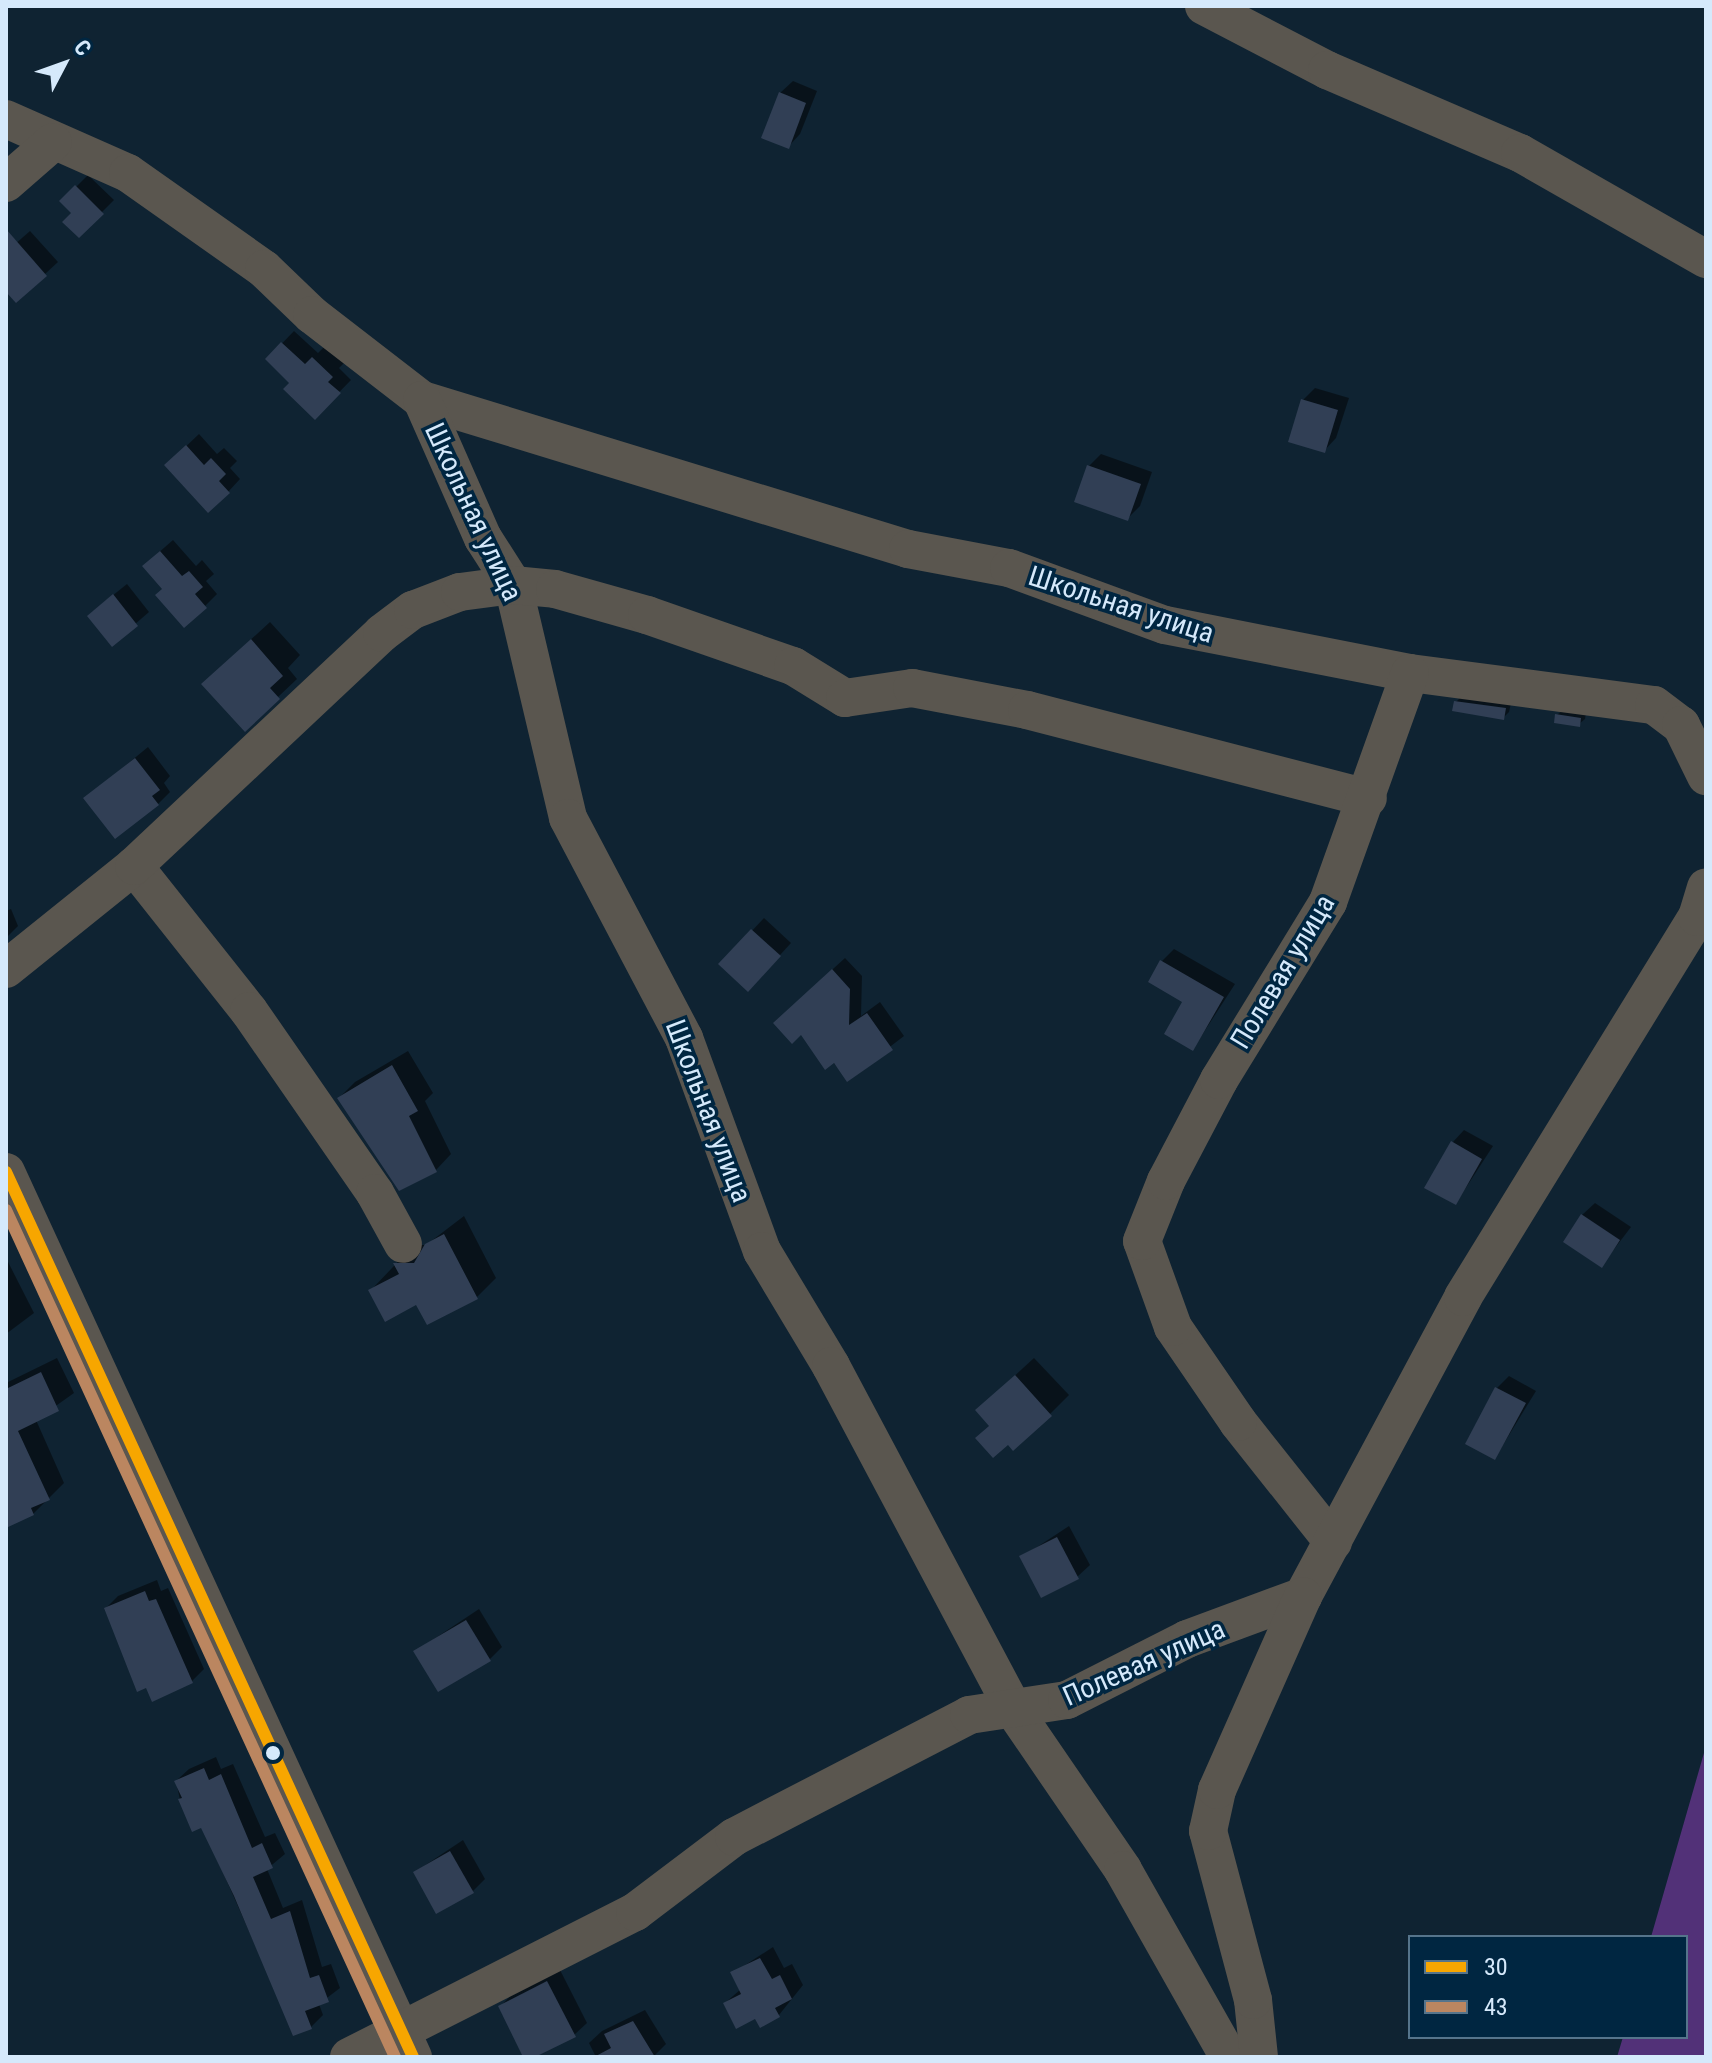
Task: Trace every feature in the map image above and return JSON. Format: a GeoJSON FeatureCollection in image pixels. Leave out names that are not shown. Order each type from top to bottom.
{"type":"FeatureCollection","features":[{"type":"Feature","properties":{"kind":"street"},"geometry":{"type":"LineString","coordinates":[[1204,6],[1327,70],[1520,153],[1706,259]]}},
{"type":"Feature","properties":{"kind":"street","name":"Школьная улица"},"geometry":{"type":"LineString","coordinates":[[6,119],[128,173],[264,269],[312,315],[422,400],[908,549],[1009,568],[1165,625],[1410,673]]}},
{"type":"Feature","properties":{"kind":"street"},"geometry":{"type":"LineString","coordinates":[[6,183],[53,142]]}},
{"type":"Feature","properties":{"kind":"street","name":"Школьная улица"},"geometry":{"type":"LineString","coordinates":[[422,400],[483,538],[513,585],[568,818],[684,1038],[762,1251],[831,1366],[1015,1712],[1123,1870],[1229,2057]]}},
{"type":"Feature","properties":{"kind":"street"},"geometry":{"type":"LineString","coordinates":[[6,969],[134,866],[382,633],[413,610],[460,592],[513,585],[555,589],[647,615],[793,666],[845,698],[912,688],[941,693],[1027,710],[1368,798]]}},
{"type":"Feature","properties":{"kind":"street"},"geometry":{"type":"LineString","coordinates":[[1410,673],[1654,705],[1681,725],[1706,776]]}},
{"type":"Feature","properties":{"kind":"street","name":"Полевая улица"},"geometry":{"type":"LineString","coordinates":[[1333,1542],[1238,1422],[1173,1327],[1142,1241],[1166,1181],[1219,1080],[1328,902],[1368,798],[1410,673]]}},
{"type":"Feature","properties":{"kind":"street"},"geometry":{"type":"LineString","coordinates":[[134,866],[173,909],[249,1011],[375,1193],[403,1244]]}},
{"type":"Feature","properties":{"kind":"street"},"geometry":{"type":"LineString","coordinates":[[1259,2057],[1253,2000],[1208,1831],[1217,1790],[1303,1596],[1463,1297],[1703,906]]}},
{"type":"Feature","properties":{"kind":"street"},"geometry":{"type":"LineString","coordinates":[[6,1172],[407,2045]]}},
{"type":"Feature","properties":{"kind":"street","name":"Полевая улица"},"geometry":{"type":"LineString","coordinates":[[349,2057],[407,2045],[635,1912],[734,1837],[969,1715],[1015,1712],[1067,1700],[1187,1639],[1303,1596]]}},
{"type":"Feature","properties":{"kind":"shaded area"},"geometry":{"type":"Polygon","coordinates":[[[1706,1746],[1706,2057],[1617,2057],[1622,2039],[1688,2039],[1688,1935],[1652,1935],[1706,1746]]]}},
{"type":"Feature","properties":{"kind":"building"},"geometry":{"type":"Polygon","coordinates":[[[779,92],[806,103],[789,149],[761,138],[779,92]]]}},
{"type":"Feature","properties":{"kind":"building"},"geometry":{"type":"Polygon","coordinates":[[[75,185],[104,214],[79,238],[62,222],[71,213],[59,201],[75,185]]]}},
{"type":"Feature","properties":{"kind":"building"},"geometry":{"type":"Polygon","coordinates":[[[6,229],[47,276],[16,303],[6,292],[6,229]]]}},
{"type":"Feature","properties":{"kind":"building"},"geometry":{"type":"Polygon","coordinates":[[[281,342],[305,364],[312,357],[333,377],[328,382],[341,393],[315,420],[283,389],[289,383],[265,359],[281,342]]]}},
{"type":"Feature","properties":{"kind":"building"},"geometry":{"type":"Polygon","coordinates":[[[1301,399],[1338,410],[1325,453],[1288,442],[1301,399]]]}},
{"type":"Feature","properties":{"kind":"building"},"geometry":{"type":"Polygon","coordinates":[[[186,445],[204,465],[211,458],[226,474],[219,481],[230,493],[208,513],[164,465],[186,445]]]}},
{"type":"Feature","properties":{"kind":"building"},"geometry":{"type":"Polygon","coordinates":[[[1087,465],[1141,484],[1128,521],[1074,502],[1087,465]]]}},
{"type":"Feature","properties":{"kind":"building"},"geometry":{"type":"Polygon","coordinates":[[[160,551],[182,576],[189,571],[203,587],[195,594],[207,608],[184,628],[155,595],[162,589],[142,566],[160,551]]]}},
{"type":"Feature","properties":{"kind":"building"},"geometry":{"type":"Polygon","coordinates":[[[113,594],[138,626],[112,647],[87,616],[113,594]]]}},
{"type":"Feature","properties":{"kind":"building"},"geometry":{"type":"Polygon","coordinates":[[[251,639],[283,676],[270,688],[280,699],[245,732],[201,684],[251,639]]]}},
{"type":"Feature","properties":{"kind":"building"},"geometry":{"type":"Polygon","coordinates":[[[1454,701],[1506,708],[1504,720],[1452,711],[1454,701]]]}},
{"type":"Feature","properties":{"kind":"building"},"geometry":{"type":"Polygon","coordinates":[[[1555,714],[1581,718],[1580,727],[1554,723],[1555,714]]]}},
{"type":"Feature","properties":{"kind":"building"},"geometry":{"type":"Polygon","coordinates":[[[135,758],[160,790],[152,796],[159,805],[115,839],[83,798],[135,758]]]}},
{"type":"Feature","properties":{"kind":"building"},"geometry":{"type":"Polygon","coordinates":[[[751,929],[781,956],[748,992],[718,964],[751,929]]]}},
{"type":"Feature","properties":{"kind":"building"},"geometry":{"type":"Polygon","coordinates":[[[1160,960],[1224,997],[1193,1051],[1164,1034],[1182,1002],[1148,982],[1160,960]]]}},
{"type":"Feature","properties":{"kind":"building"},"geometry":{"type":"Polygon","coordinates":[[[832,969],[850,989],[849,1025],[867,1013],[893,1050],[847,1082],[834,1063],[825,1070],[801,1035],[792,1044],[773,1023],[832,969]]]}},
{"type":"Feature","properties":{"kind":"building"},"geometry":{"type":"Polygon","coordinates":[[[392,1065],[418,1111],[409,1116],[437,1172],[399,1191],[337,1098],[392,1065]]]}},
{"type":"Feature","properties":{"kind":"building"},"geometry":{"type":"Polygon","coordinates":[[[1451,1141],[1482,1159],[1456,1205],[1424,1188],[1451,1141]]]}},
{"type":"Feature","properties":{"kind":"building"},"geometry":{"type":"Polygon","coordinates":[[[1581,1214],[1620,1240],[1602,1268],[1563,1242],[1581,1214]]]}},
{"type":"Feature","properties":{"kind":"building"},"geometry":{"type":"Polygon","coordinates":[[[444,1234],[478,1299],[427,1325],[416,1305],[385,1322],[368,1290],[399,1274],[393,1263],[414,1263],[425,1244],[444,1234]]]}},
{"type":"Feature","properties":{"kind":"building"},"geometry":{"type":"Polygon","coordinates":[[[41,1372],[59,1411],[18,1431],[50,1500],[31,1508],[34,1515],[6,1528],[6,1389],[41,1372]]]}},
{"type":"Feature","properties":{"kind":"building"},"geometry":{"type":"Polygon","coordinates":[[[1015,1375],[1052,1416],[1013,1451],[1008,1445],[993,1458],[975,1438],[989,1426],[975,1410],[1015,1375]]]}},
{"type":"Feature","properties":{"kind":"building"},"geometry":{"type":"Polygon","coordinates":[[[1495,1387],[1526,1403],[1495,1460],[1465,1444],[1495,1387]]]}},
{"type":"Feature","properties":{"kind":"building"},"geometry":{"type":"Polygon","coordinates":[[[1057,1537],[1079,1579],[1041,1598],[1019,1556],[1057,1537]]]}},
{"type":"Feature","properties":{"kind":"building"},"geometry":{"type":"Polygon","coordinates":[[[145,1591],[149,1601],[156,1599],[193,1683],[152,1702],[146,1688],[137,1692],[104,1608],[145,1591]]]}},
{"type":"Feature","properties":{"kind":"building"},"geometry":{"type":"Polygon","coordinates":[[[466,1620],[491,1661],[438,1692],[413,1651],[466,1620]]]}},
{"type":"Feature","properties":{"kind":"building"},"geometry":{"type":"Polygon","coordinates":[[[204,1768],[209,1780],[221,1774],[252,1848],[262,1843],[273,1868],[253,1877],[271,1919],[290,1911],[310,1978],[319,1975],[329,2002],[305,2011],[312,2029],[293,2036],[234,1896],[201,1828],[192,1832],[178,1799],[182,1798],[174,1781],[204,1768]]]}},
{"type":"Feature","properties":{"kind":"building"},"geometry":{"type":"Polygon","coordinates":[[[450,1851],[474,1893],[436,1914],[413,1872],[450,1851]]]}},
{"type":"Feature","properties":{"kind":"building"},"geometry":{"type":"Polygon","coordinates":[[[760,1958],[772,1979],[780,1975],[792,1999],[775,2008],[780,2017],[760,2028],[755,2019],[736,2029],[723,2003],[741,1994],[730,1972],[760,1958]]]}},
{"type":"Feature","properties":{"kind":"building"},"geometry":{"type":"Polygon","coordinates":[[[547,1981],[576,2037],[535,2057],[523,2057],[498,2006],[547,1981]]]}},
{"type":"Feature","properties":{"kind":"building"},"geometry":{"type":"Polygon","coordinates":[[[633,2021],[655,2057],[594,2057],[611,2048],[604,2034],[633,2021]]]}},
{"type":"Feature","properties":{"kind":"transit line","name":"30"},"geometry":{"type":"LineString","coordinates":[[6,1172],[413,2057]]}},
{"type":"Feature","properties":{"kind":"transit line","name":"43"},"geometry":{"type":"LineString","coordinates":[[6,1210],[395,2057]]}}]}
